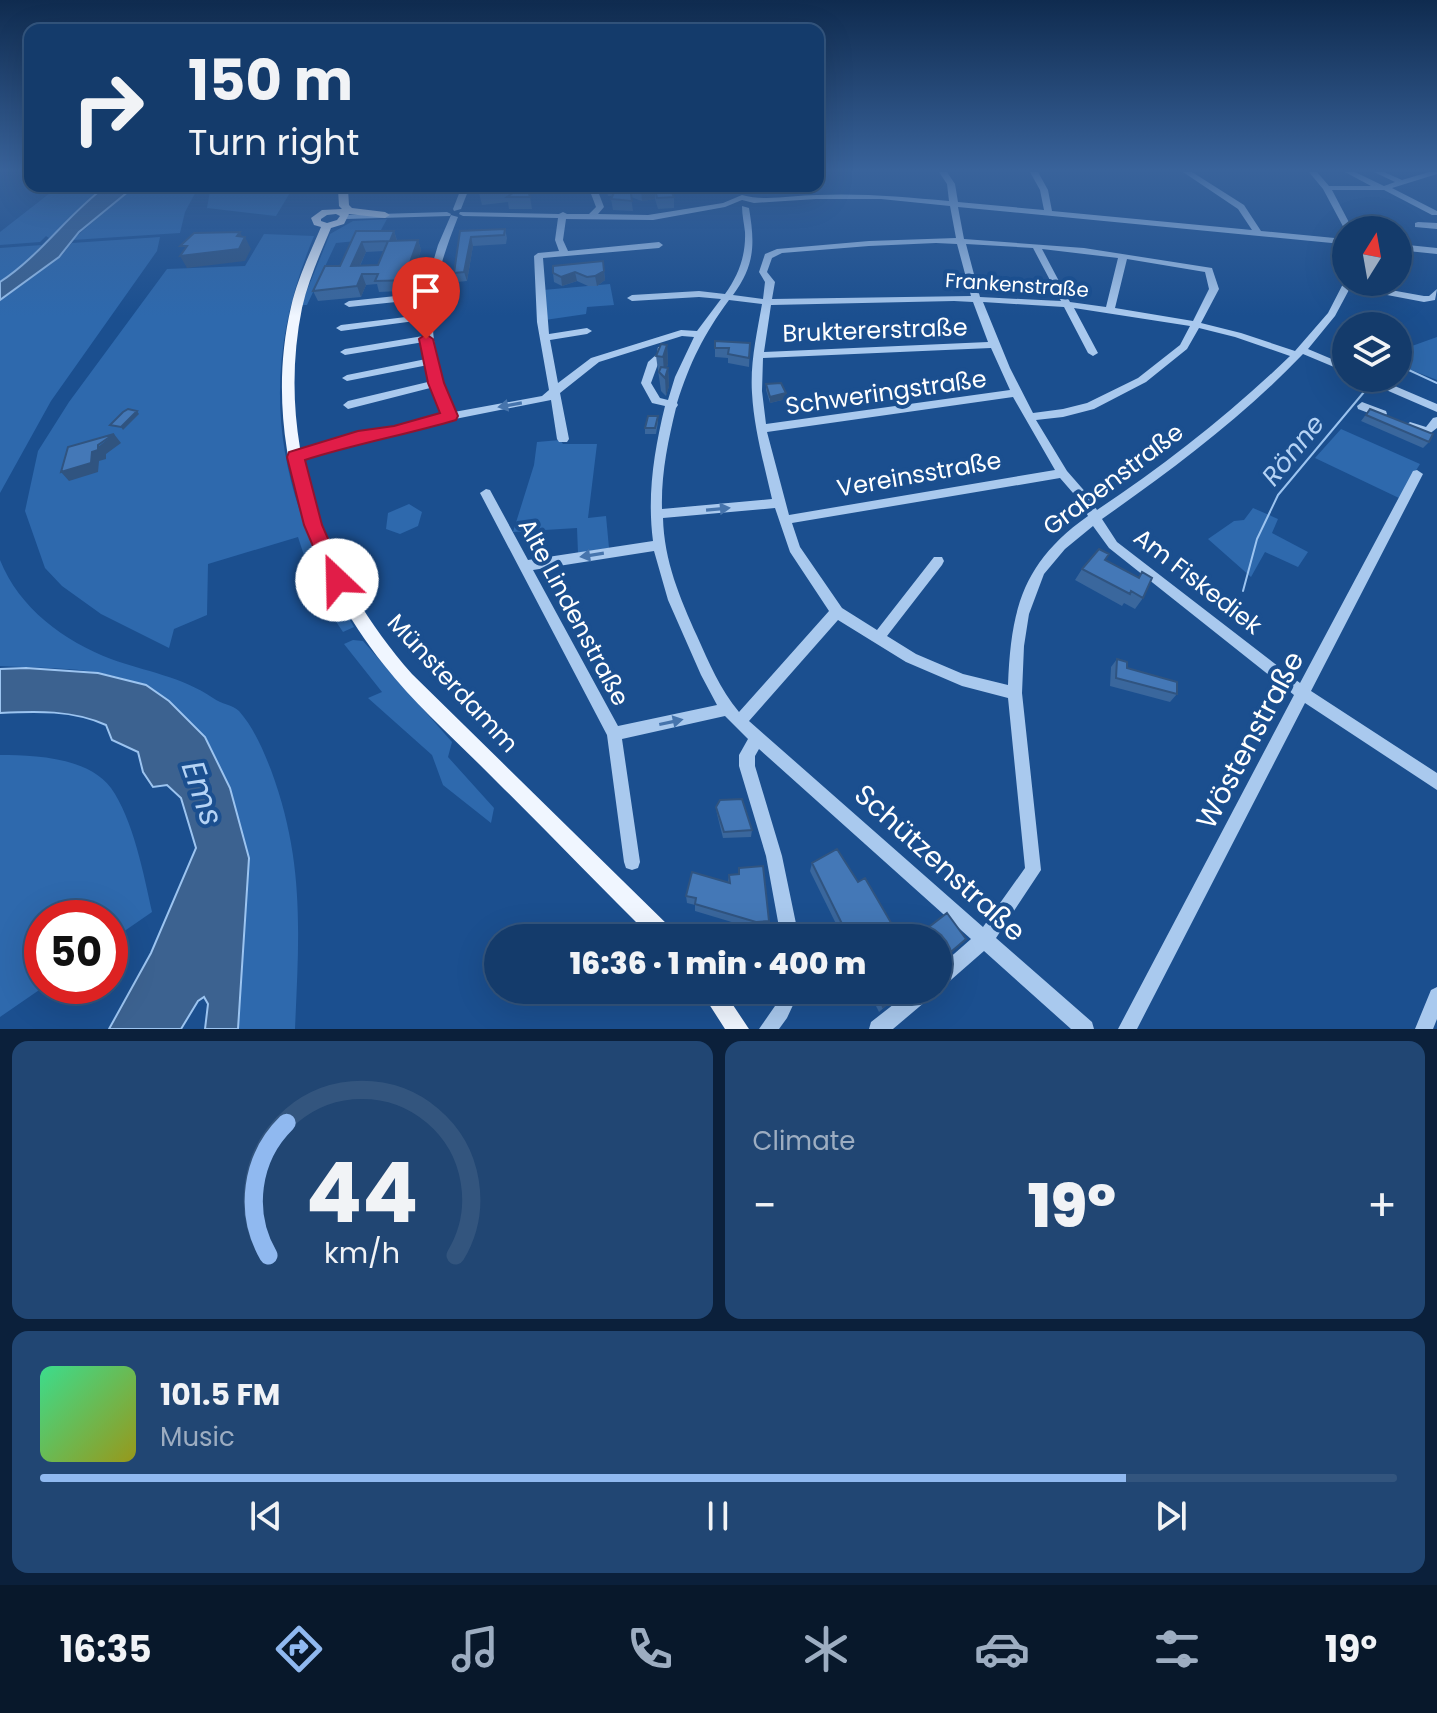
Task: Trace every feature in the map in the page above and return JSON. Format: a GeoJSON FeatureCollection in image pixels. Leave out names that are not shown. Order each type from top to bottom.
{"type":"FeatureCollection","features":[{"type":"Feature","properties":{"kind":"main road","name":"Münsterdamm"},"geometry":{"type":"LineString","coordinates":[[316,220],[327,226],[297,307],[288,362],[295,457],[306,506],[328,563],[345,597],[379,647],[447,720],[653,924]]}},
{"type":"Feature","properties":{"kind":"main road"},"geometry":{"type":"LineString","coordinates":[[327,226],[339,220]]}},
{"type":"Feature","properties":{"kind":"main road"},"geometry":{"type":"LineString","coordinates":[[720,1004],[738,1029]]}},
{"type":"Feature","properties":{"kind":"street"},"geometry":{"type":"LineString","coordinates":[[450,416],[430,361],[426,317],[427,296],[453,220]]}},
{"type":"Feature","properties":{"kind":"street"},"geometry":{"type":"LineString","coordinates":[[561,220],[560,248],[565,253]]}},
{"type":"Feature","properties":{"kind":"street","name":"Schützenstraße"},"geometry":{"type":"LineString","coordinates":[[747,220],[750,247],[729,298],[693,349],[673,405],[658,469],[659,545],[680,613],[711,683],[739,722],[1085,1029]]}},
{"type":"Feature","properties":{"kind":"street","name":"Am Fiskediek"},"geometry":{"type":"LineString","coordinates":[[957,220],[976,298],[1016,393],[1063,473],[1082,495],[1095,521],[1113,545],[1303,694],[1437,782]]}},
{"type":"Feature","properties":{"kind":"street"},"geometry":{"type":"LineString","coordinates":[[1128,220],[1332,240]]}},
{"type":"Feature","properties":{"kind":"street"},"geometry":{"type":"LineString","coordinates":[[1250,220],[1258,233]]}},
{"type":"Feature","properties":{"kind":"street"},"geometry":{"type":"LineString","coordinates":[[1418,225],[1437,226]]}},
{"type":"Feature","properties":{"kind":"street"},"geometry":{"type":"LineString","coordinates":[[1015,693],[962,680],[911,658],[837,612],[794,549],[761,429],[757,391],[758,355],[770,282],[764,278],[763,272],[768,256],[780,251],[885,242],[961,241],[1123,256],[1209,270],[1214,289],[1184,347],[1142,380],[1090,406],[1029,417]]}},
{"type":"Feature","properties":{"kind":"street"},"geometry":{"type":"LineString","coordinates":[[563,439],[544,338],[538,256],[659,245]]}},
{"type":"Feature","properties":{"kind":"street"},"geometry":{"type":"LineString","coordinates":[[1037,247],[1093,353]]}},
{"type":"Feature","properties":{"kind":"street"},"geometry":{"type":"LineString","coordinates":[[1412,248],[1437,251]]}},
{"type":"Feature","properties":{"kind":"street"},"geometry":{"type":"LineString","coordinates":[[1110,309],[1123,256]]}},
{"type":"Feature","properties":{"kind":"street"},"geometry":{"type":"LineString","coordinates":[[1409,296],[1432,298],[1437,292]]}},
{"type":"Feature","properties":{"kind":"street","name":"Frankenstraße"},"geometry":{"type":"LineString","coordinates":[[632,298],[699,294],[768,302],[976,298],[1068,304],[1197,325],[1332,364]]}},
{"type":"Feature","properties":{"kind":"street"},"geometry":{"type":"LineString","coordinates":[[349,304],[427,296]]}},
{"type":"Feature","properties":{"kind":"street","name":"Grabenstraße"},"geometry":{"type":"LineString","coordinates":[[952,968],[984,940],[1033,870],[1015,693],[1020,627],[1034,584],[1054,552],[1211,434],[1259,393],[1327,319],[1341,296]]}},
{"type":"Feature","properties":{"kind":"street"},"geometry":{"type":"LineString","coordinates":[[341,328],[426,317]]}},
{"type":"Feature","properties":{"kind":"street"},"geometry":{"type":"LineString","coordinates":[[544,338],[587,331]]}},
{"type":"Feature","properties":{"kind":"street"},"geometry":{"type":"LineString","coordinates":[[295,457],[358,437],[545,399],[595,360],[681,333],[702,334]]}},
{"type":"Feature","properties":{"kind":"street"},"geometry":{"type":"LineString","coordinates":[[345,352],[426,339]]}},
{"type":"Feature","properties":{"kind":"street"},"geometry":{"type":"LineString","coordinates":[[656,340],[663,351],[653,362],[646,383],[656,400],[673,405]]}},
{"type":"Feature","properties":{"kind":"street","name":"Bruktererstraße"},"geometry":{"type":"LineString","coordinates":[[758,355],[994,345]]}},
{"type":"Feature","properties":{"kind":"street"},"geometry":{"type":"LineString","coordinates":[[347,378],[430,361]]}},
{"type":"Feature","properties":{"kind":"street"},"geometry":{"type":"LineString","coordinates":[[348,405],[436,383]]}},
{"type":"Feature","properties":{"kind":"street"},"geometry":{"type":"LineString","coordinates":[[1400,392],[1437,408]]}},
{"type":"Feature","properties":{"kind":"street","name":"Schweringstraße"},"geometry":{"type":"LineString","coordinates":[[761,429],[1016,393]]}},
{"type":"Feature","properties":{"kind":"street"},"geometry":{"type":"LineString","coordinates":[[1362,406],[1388,417]]}},
{"type":"Feature","properties":{"kind":"street"},"geometry":{"type":"LineString","coordinates":[[1401,422],[1428,431],[1437,421]]}},
{"type":"Feature","properties":{"kind":"street","name":"Vereinsstraße"},"geometry":{"type":"LineString","coordinates":[[784,520],[1063,473]]}},
{"type":"Feature","properties":{"kind":"street","name":"Wöstenstraße"},"geometry":{"type":"LineString","coordinates":[[1127,1029],[1417,474]]}},
{"type":"Feature","properties":{"kind":"street","name":"Alte Lindenstraße"},"geometry":{"type":"LineString","coordinates":[[486,493],[614,734],[728,709]]}},
{"type":"Feature","properties":{"kind":"street"},"geometry":{"type":"LineString","coordinates":[[657,514],[779,503]]}},
{"type":"Feature","properties":{"kind":"street"},"geometry":{"type":"LineString","coordinates":[[525,566],[659,545]]}},
{"type":"Feature","properties":{"kind":"street"},"geometry":{"type":"LineString","coordinates":[[878,638],[938,561]]}},
{"type":"Feature","properties":{"kind":"street"},"geometry":{"type":"LineString","coordinates":[[739,722],[837,612]]}},
{"type":"Feature","properties":{"kind":"street"},"geometry":{"type":"LineString","coordinates":[[614,734],[632,862]]}},
{"type":"Feature","properties":{"kind":"street"},"geometry":{"type":"LineString","coordinates":[[757,738],[747,756],[747,766],[771,846],[787,924]]}},
{"type":"Feature","properties":{"kind":"street"},"geometry":{"type":"LineString","coordinates":[[1424,1029],[1437,996]]}},
{"type":"Feature","properties":{"kind":"street"},"geometry":{"type":"LineString","coordinates":[[768,1029],[785,1004]]}},
{"type":"Feature","properties":{"kind":"street"},"geometry":{"type":"LineString","coordinates":[[878,1029],[909,1004]]}},
{"type":"Feature","properties":{"kind":"shaded area"},"geometry":{"type":"Polygon","coordinates":[[[15,220],[69,220],[40,242],[0,245],[0,232],[15,220]]]}},
{"type":"Feature","properties":{"kind":"shaded area"},"geometry":{"type":"Polygon","coordinates":[[[95,220],[183,220],[180,233],[72,240],[95,220]]]}},
{"type":"Feature","properties":{"kind":"shaded area"},"geometry":{"type":"Polygon","coordinates":[[[386,220],[376,239],[336,243],[307,305],[301,305],[330,234],[353,221],[386,220]]]}},
{"type":"Feature","properties":{"kind":"shaded area"},"geometry":{"type":"Polygon","coordinates":[[[264,234],[314,236],[295,289],[284,340],[280,389],[283,436],[292,484],[307,531],[354,627],[343,632],[316,592],[298,537],[208,564],[207,615],[174,629],[169,648],[101,614],[62,586],[45,568],[25,511],[38,451],[69,402],[167,269],[245,266],[264,234]]]}},
{"type":"Feature","properties":{"kind":"shaded area"},"geometry":{"type":"Polygon","coordinates":[[[160,237],[157,251],[51,401],[0,493],[0,301],[61,256],[72,243],[160,237]]]}},
{"type":"Feature","properties":{"kind":"shaded area"},"geometry":{"type":"Polygon","coordinates":[[[42,245],[17,271],[0,282],[0,248],[42,245]]]}},
{"type":"Feature","properties":{"kind":"shaded area"},"geometry":{"type":"Polygon","coordinates":[[[610,284],[614,305],[587,307],[586,314],[545,320],[543,290],[610,284]]]}},
{"type":"Feature","properties":{"kind":"shaded area"},"geometry":{"type":"Polygon","coordinates":[[[1437,337],[1437,380],[1412,370],[1412,346],[1437,337]]]}},
{"type":"Feature","properties":{"kind":"shaded area"},"geometry":{"type":"Polygon","coordinates":[[[1341,429],[1420,464],[1399,498],[1315,458],[1341,429]]]}},
{"type":"Feature","properties":{"kind":"shaded area"},"geometry":{"type":"Polygon","coordinates":[[[560,440],[563,444],[597,444],[588,518],[606,516],[609,548],[578,553],[577,528],[513,532],[534,465],[537,442],[560,440]]]}},
{"type":"Feature","properties":{"kind":"shaded area"},"geometry":{"type":"Polygon","coordinates":[[[409,504],[422,512],[418,526],[400,534],[386,529],[388,513],[409,504]]]}},
{"type":"Feature","properties":{"kind":"shaded area"},"geometry":{"type":"Polygon","coordinates":[[[1253,508],[1278,519],[1272,533],[1308,552],[1298,567],[1265,552],[1251,577],[1208,539],[1234,521],[1244,520],[1253,508]]]}},
{"type":"Feature","properties":{"kind":"shaded area"},"geometry":{"type":"Polygon","coordinates":[[[0,560],[8,577],[31,608],[60,632],[94,652],[189,685],[236,709],[258,739],[282,804],[295,867],[298,930],[295,1029],[238,1029],[249,858],[169,701],[150,689],[110,675],[0,666],[0,560]]]}},
{"type":"Feature","properties":{"kind":"shaded area"},"geometry":{"type":"Polygon","coordinates":[[[353,640],[363,641],[452,742],[448,757],[494,808],[491,823],[443,785],[432,755],[368,698],[382,692],[344,644],[353,640]]]}},
{"type":"Feature","properties":{"kind":"shaded area"},"geometry":{"type":"Polygon","coordinates":[[[0,755],[60,760],[89,770],[101,778],[119,801],[137,848],[152,912],[128,929],[128,900],[24,900],[24,1000],[0,1017],[0,755]]]}},
{"type":"Feature","properties":{"kind":"water"},"geometry":{"type":"Polygon","coordinates":[[[69,220],[94,220],[79,232],[59,257],[0,300],[0,282],[28,260],[69,220]]]}},
{"type":"Feature","properties":{"kind":"water","name":"Ems"},"geometry":{"type":"Polygon","coordinates":[[[0,669],[98,673],[146,685],[169,701],[205,737],[230,788],[249,858],[238,1029],[205,1029],[208,1004],[204,997],[198,1001],[181,1029],[109,1029],[123,1004],[128,1004],[128,995],[151,953],[196,848],[181,798],[167,785],[153,787],[143,772],[138,752],[112,740],[106,725],[67,714],[0,713],[0,669]]]}},
{"type":"Feature","properties":{"kind":"building"},"geometry":{"type":"Polygon","coordinates":[[[505,229],[504,235],[471,237],[464,272],[454,273],[460,231],[505,229]]]}},
{"type":"Feature","properties":{"kind":"building"},"geometry":{"type":"Polygon","coordinates":[[[356,231],[394,231],[390,241],[418,240],[408,268],[421,268],[416,280],[375,281],[378,274],[362,274],[357,286],[313,291],[325,266],[340,266],[356,231]],[[388,241],[362,242],[351,266],[378,265],[388,241]]]}},
{"type":"Feature","properties":{"kind":"building"},"geometry":{"type":"Polygon","coordinates":[[[240,232],[237,236],[245,237],[239,249],[180,256],[187,246],[180,246],[194,233],[240,232]]]}},
{"type":"Feature","properties":{"kind":"building"},"geometry":{"type":"Polygon","coordinates":[[[603,261],[604,271],[595,276],[587,277],[575,272],[561,277],[553,273],[553,266],[603,261]]]}},
{"type":"Feature","properties":{"kind":"building"},"geometry":{"type":"Polygon","coordinates":[[[715,341],[750,343],[749,358],[728,354],[729,348],[715,348],[715,341]]]}},
{"type":"Feature","properties":{"kind":"building"},"geometry":{"type":"Polygon","coordinates":[[[661,344],[667,345],[663,357],[656,356],[661,344]]]}},
{"type":"Feature","properties":{"kind":"building"},"geometry":{"type":"Polygon","coordinates":[[[661,367],[668,368],[665,378],[659,372],[661,367]]]}},
{"type":"Feature","properties":{"kind":"building"},"geometry":{"type":"Polygon","coordinates":[[[781,383],[786,393],[770,397],[766,384],[781,383]]]}},
{"type":"Feature","properties":{"kind":"building"},"geometry":{"type":"Polygon","coordinates":[[[128,409],[137,411],[121,427],[110,425],[123,412],[128,409]]]}},
{"type":"Feature","properties":{"kind":"building"},"geometry":{"type":"Polygon","coordinates":[[[1370,409],[1433,434],[1429,442],[1366,415],[1370,409]]]}},
{"type":"Feature","properties":{"kind":"building"},"geometry":{"type":"Polygon","coordinates":[[[648,416],[658,416],[655,428],[645,428],[648,416]]]}},
{"type":"Feature","properties":{"kind":"building"},"geometry":{"type":"Polygon","coordinates":[[[114,434],[92,452],[91,463],[61,472],[68,447],[114,434]]]}},
{"type":"Feature","properties":{"kind":"building"},"geometry":{"type":"Polygon","coordinates":[[[1099,549],[1109,554],[1105,560],[1139,578],[1142,572],[1152,578],[1143,598],[1082,569],[1099,549]]]}},
{"type":"Feature","properties":{"kind":"building"},"geometry":{"type":"Polygon","coordinates":[[[1117,659],[1127,662],[1127,668],[1177,682],[1177,694],[1116,678],[1117,659]]]}},
{"type":"Feature","properties":{"kind":"building"},"geometry":{"type":"Polygon","coordinates":[[[742,799],[752,830],[724,832],[716,807],[720,800],[742,799]]]}},
{"type":"Feature","properties":{"kind":"building"},"geometry":{"type":"Polygon","coordinates":[[[837,849],[858,882],[865,878],[892,924],[842,924],[812,863],[837,849]]]}},
{"type":"Feature","properties":{"kind":"building"},"geometry":{"type":"Polygon","coordinates":[[[763,866],[769,921],[756,922],[695,904],[696,898],[686,896],[692,872],[730,883],[729,875],[739,874],[739,868],[763,866]]]}},
{"type":"Feature","properties":{"kind":"building"},"geometry":{"type":"Polygon","coordinates":[[[947,913],[966,939],[952,951],[952,924],[933,924],[947,913]]]}},
{"type":"Feature","properties":{"kind":"waterway","name":"Rönne"},"geometry":{"type":"LineString","coordinates":[[1412,371],[1437,383]]}},
{"type":"Feature","properties":{"kind":"waterway","name":"Rönne"},"geometry":{"type":"LineString","coordinates":[[1243,591],[1257,539],[1278,495],[1364,392]]}},
{"type":"Feature","properties":{"kind":"route"},"geometry":{"type":"LineString","coordinates":[[337,580],[306,506],[295,457],[358,437],[394,432],[450,416],[436,383],[426,339]]}}]}
